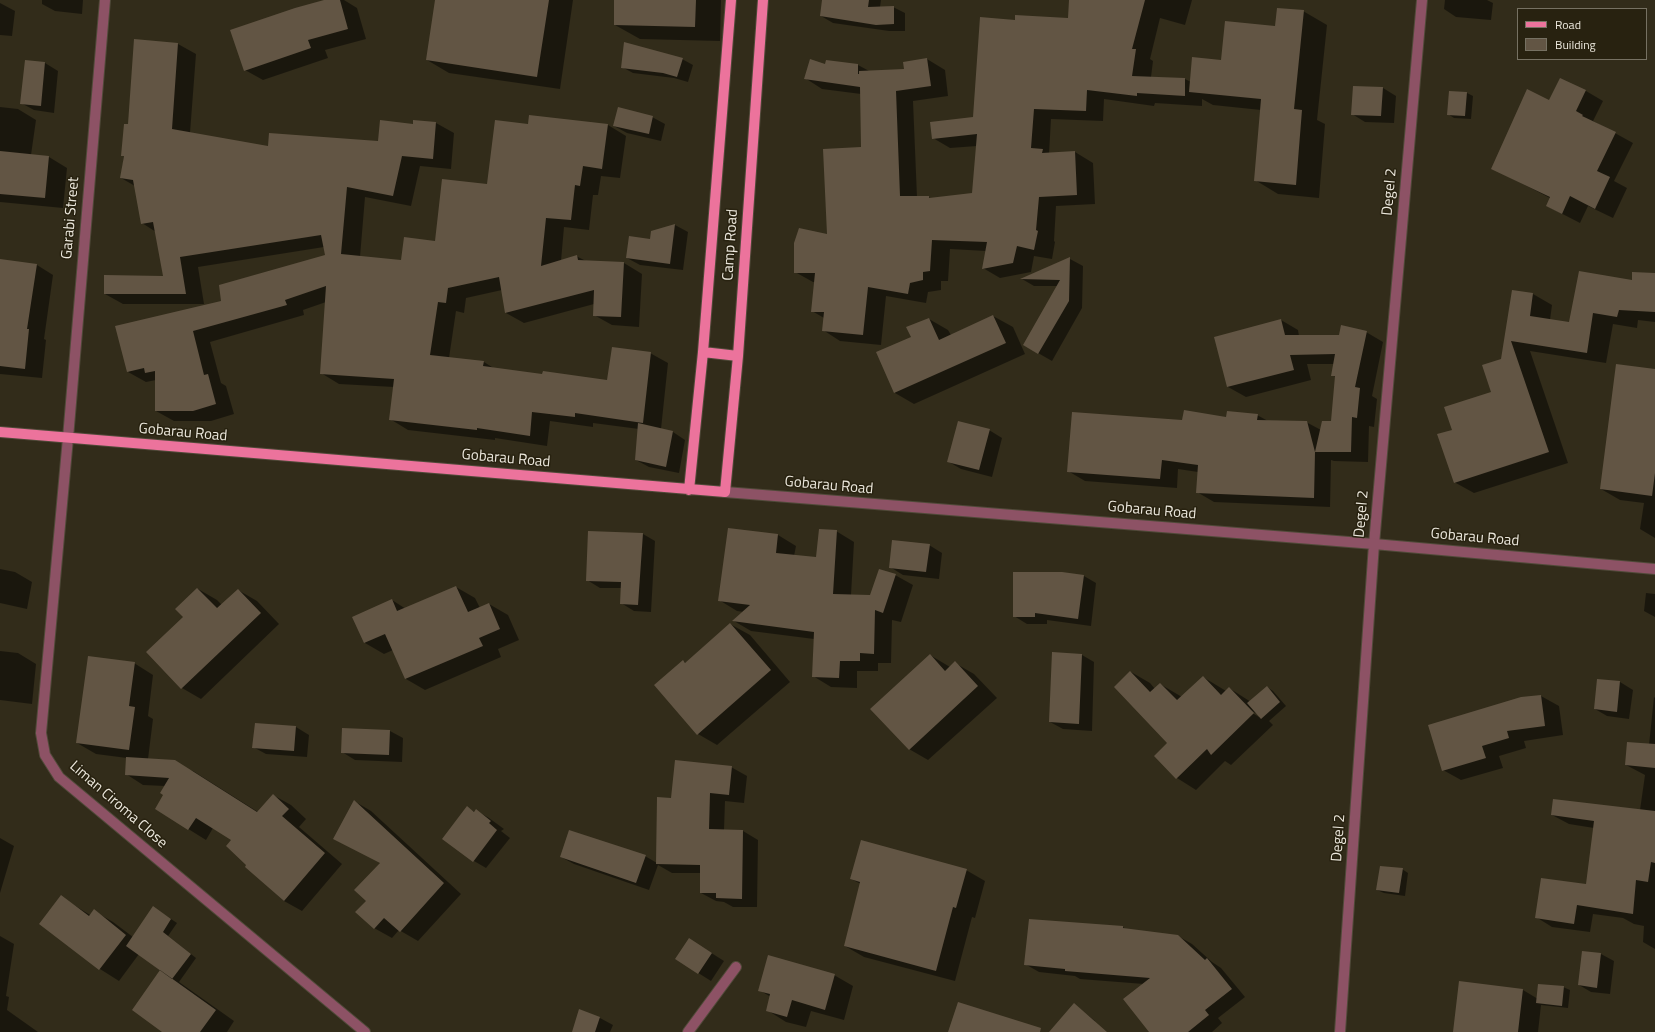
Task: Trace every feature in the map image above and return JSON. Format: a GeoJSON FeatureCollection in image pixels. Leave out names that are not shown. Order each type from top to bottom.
{"type":"FeatureCollection","features":[{"type":"Feature","properties":{"kind":"main road","name":"Camp Road"},"geometry":{"type":"LineString","coordinates":[[689,490],[703,352],[731,0]]}},
{"type":"Feature","properties":{"kind":"main road","name":"Camp Road"},"geometry":{"type":"LineString","coordinates":[[725,492],[738,356],[763,0]]}},
{"type":"Feature","properties":{"kind":"main road"},"geometry":{"type":"LineString","coordinates":[[703,352],[738,356]]}},
{"type":"Feature","properties":{"kind":"main road","name":"Gobarau Road"},"geometry":{"type":"LineString","coordinates":[[0,432],[725,492]]}},
{"type":"Feature","properties":{"kind":"street","name":"Garabi Street"},"geometry":{"type":"LineString","coordinates":[[68,438],[105,0]]}},
{"type":"Feature","properties":{"kind":"street","name":"Degel 2"},"geometry":{"type":"LineString","coordinates":[[1340,1032],[1374,544],[1422,0]]}},
{"type":"Feature","properties":{"kind":"street","name":"Liman Ciroma Close"},"geometry":{"type":"LineString","coordinates":[[68,438],[40,733],[45,756],[59,776],[365,1032]]}},
{"type":"Feature","properties":{"kind":"street","name":"Gobarau Road"},"geometry":{"type":"LineString","coordinates":[[725,492],[1374,544],[1655,569]]}},
{"type":"Feature","properties":{"kind":"street"},"geometry":{"type":"LineString","coordinates":[[688,1032],[736,966]]}},
{"type":"Feature","properties":{"kind":"building"},"geometry":{"type":"Polygon","coordinates":[[[324,0],[340,0],[348,29],[308,40],[311,48],[244,71],[230,30],[324,0]]]}},
{"type":"Feature","properties":{"kind":"building"},"geometry":{"type":"Polygon","coordinates":[[[435,0],[549,0],[537,77],[426,60],[435,0]]]}},
{"type":"Feature","properties":{"kind":"building"},"geometry":{"type":"Polygon","coordinates":[[[614,0],[696,0],[695,27],[614,25],[614,0]]]}},
{"type":"Feature","properties":{"kind":"building"},"geometry":{"type":"Polygon","coordinates":[[[822,0],[869,0],[868,7],[894,6],[894,24],[876,25],[820,16],[822,0]]]}},
{"type":"Feature","properties":{"kind":"building"},"geometry":{"type":"Polygon","coordinates":[[[1069,0],[1145,0],[1132,49],[1136,49],[1132,76],[1185,78],[1185,96],[1137,93],[1137,96],[1087,90],[1086,111],[1034,109],[1031,148],[1043,149],[1042,153],[1075,151],[1077,195],[1039,197],[1036,230],[1038,231],[1034,250],[1017,246],[1013,263],[982,269],[987,242],[932,240],[930,271],[923,272],[923,280],[910,283],[908,294],[868,287],[863,335],[822,331],[824,312],[811,312],[815,273],[794,273],[794,243],[799,228],[827,234],[823,149],[861,147],[860,87],[804,79],[810,59],[825,64],[826,60],[858,64],[859,74],[859,71],[904,69],[903,62],[927,58],[931,86],[896,91],[900,196],[929,196],[929,198],[972,193],[977,134],[932,139],[930,122],[973,117],[980,17],[1015,20],[1015,15],[1068,18],[1069,0]]]}},
{"type":"Feature","properties":{"kind":"building"},"geometry":{"type":"Polygon","coordinates":[[[1277,8],[1304,10],[1294,109],[1302,110],[1296,185],[1254,181],[1261,99],[1189,92],[1192,57],[1221,60],[1225,21],[1275,26],[1277,8]]]}},
{"type":"Feature","properties":{"kind":"building"},"geometry":{"type":"Polygon","coordinates":[[[134,39],[178,43],[172,129],[268,146],[269,133],[378,141],[380,120],[413,124],[413,120],[436,122],[433,159],[402,156],[393,196],[347,187],[341,254],[401,260],[404,237],[435,241],[442,179],[487,184],[495,120],[528,124],[529,115],[608,124],[602,169],[583,166],[580,186],[575,185],[571,220],[546,218],[541,266],[577,255],[578,260],[624,262],[621,317],[593,316],[594,290],[505,313],[499,277],[448,288],[446,303],[438,302],[430,355],[484,361],[483,366],[542,374],[543,371],[607,380],[612,347],[651,352],[643,423],[575,413],[575,417],[532,412],[530,436],[477,428],[477,430],[389,420],[394,379],[320,374],[326,286],[285,300],[287,305],[193,331],[204,375],[208,374],[216,404],[193,411],[155,411],[155,371],[145,373],[144,368],[127,372],[115,326],[221,301],[219,285],[325,255],[321,235],[180,257],[186,294],[104,294],[104,275],[163,276],[153,222],[141,224],[133,180],[120,178],[124,156],[121,156],[124,124],[128,124],[134,39]]]}},
{"type":"Feature","properties":{"kind":"building"},"geometry":{"type":"Polygon","coordinates":[[[624,42],[683,58],[677,77],[663,73],[621,68],[624,42]]]}},
{"type":"Feature","properties":{"kind":"building"},"geometry":{"type":"Polygon","coordinates":[[[25,60],[45,62],[41,106],[20,104],[25,60]]]}},
{"type":"Feature","properties":{"kind":"building"},"geometry":{"type":"Polygon","coordinates":[[[1560,78],[1586,90],[1576,111],[1583,115],[1582,116],[1616,132],[1597,171],[1610,177],[1595,209],[1570,196],[1562,214],[1546,206],[1550,197],[1491,169],[1527,89],[1549,100],[1560,78]]]}},
{"type":"Feature","properties":{"kind":"building"},"geometry":{"type":"Polygon","coordinates":[[[1353,86],[1383,87],[1381,116],[1351,115],[1353,86]]]}},
{"type":"Feature","properties":{"kind":"building"},"geometry":{"type":"Polygon","coordinates":[[[1449,91],[1467,92],[1465,116],[1447,115],[1449,91]]]}},
{"type":"Feature","properties":{"kind":"building"},"geometry":{"type":"Polygon","coordinates":[[[618,107],[653,116],[649,134],[613,126],[618,107]]]}},
{"type":"Feature","properties":{"kind":"building"},"geometry":{"type":"Polygon","coordinates":[[[0,151],[49,156],[45,198],[0,194],[0,151]]]}},
{"type":"Feature","properties":{"kind":"building"},"geometry":{"type":"Polygon","coordinates":[[[675,224],[670,264],[626,258],[629,236],[650,239],[651,231],[675,224]]]}},
{"type":"Feature","properties":{"kind":"building"},"geometry":{"type":"Polygon","coordinates":[[[1070,257],[1069,301],[1038,354],[1023,345],[1060,280],[1020,279],[1070,257]]]}},
{"type":"Feature","properties":{"kind":"building"},"geometry":{"type":"Polygon","coordinates":[[[0,259],[37,264],[27,329],[29,329],[25,369],[0,366],[0,259]]]}},
{"type":"Feature","properties":{"kind":"building"},"geometry":{"type":"Polygon","coordinates":[[[1579,271],[1632,280],[1632,272],[1655,273],[1655,312],[1619,310],[1617,317],[1593,313],[1587,353],[1511,341],[1549,452],[1454,483],[1437,434],[1452,430],[1444,407],[1491,392],[1482,365],[1501,359],[1512,290],[1533,293],[1530,316],[1569,322],[1579,271]]]}},
{"type":"Feature","properties":{"kind":"building"},"geometry":{"type":"Polygon","coordinates":[[[993,315],[1006,343],[894,393],[876,352],[911,337],[906,327],[929,318],[939,340],[993,315]]]}},
{"type":"Feature","properties":{"kind":"building"},"geometry":{"type":"Polygon","coordinates":[[[1281,319],[1285,335],[1339,335],[1341,325],[1367,331],[1355,387],[1360,388],[1357,418],[1352,417],[1351,452],[1315,452],[1322,421],[1331,421],[1335,376],[1331,376],[1335,354],[1290,355],[1294,370],[1227,387],[1214,337],[1281,319]]]}},
{"type":"Feature","properties":{"kind":"building"},"geometry":{"type":"Polygon","coordinates":[[[1616,364],[1655,369],[1655,473],[1652,496],[1600,489],[1616,364]]]}},
{"type":"Feature","properties":{"kind":"building"},"geometry":{"type":"Polygon","coordinates":[[[1184,410],[1226,417],[1227,411],[1258,414],[1257,420],[1307,421],[1315,452],[1314,498],[1196,493],[1198,465],[1162,460],[1160,479],[1067,472],[1072,412],[1182,420],[1184,410]]]}},
{"type":"Feature","properties":{"kind":"building"},"geometry":{"type":"Polygon","coordinates":[[[958,421],[990,429],[979,470],[947,462],[958,421]]]}},
{"type":"Feature","properties":{"kind":"building"},"geometry":{"type":"Polygon","coordinates":[[[638,423],[673,431],[666,467],[635,460],[638,423]]]}},
{"type":"Feature","properties":{"kind":"building"},"geometry":{"type":"Polygon","coordinates":[[[728,528],[778,534],[776,553],[816,557],[819,529],[837,530],[833,594],[870,595],[879,569],[896,574],[883,613],[875,610],[874,654],[860,653],[860,661],[840,661],[839,678],[812,677],[814,632],[732,621],[750,605],[718,601],[728,528]]]}},
{"type":"Feature","properties":{"kind":"building"},"geometry":{"type":"Polygon","coordinates":[[[588,531],[643,533],[638,605],[620,604],[621,582],[586,581],[588,531]]]}},
{"type":"Feature","properties":{"kind":"building"},"geometry":{"type":"Polygon","coordinates":[[[892,540],[930,544],[926,572],[889,568],[892,540]]]}},
{"type":"Feature","properties":{"kind":"building"},"geometry":{"type":"Polygon","coordinates":[[[1013,572],[1062,572],[1084,575],[1078,619],[1035,613],[1035,617],[1013,617],[1013,572]]]}},
{"type":"Feature","properties":{"kind":"building"},"geometry":{"type":"Polygon","coordinates":[[[456,586],[468,612],[489,603],[500,629],[479,638],[483,646],[405,679],[385,634],[364,643],[352,617],[392,599],[397,611],[456,586]]]}},
{"type":"Feature","properties":{"kind":"building"},"geometry":{"type":"Polygon","coordinates":[[[197,588],[217,608],[238,589],[261,613],[181,689],[146,652],[183,617],[175,609],[197,588]]]}},
{"type":"Feature","properties":{"kind":"building"},"geometry":{"type":"Polygon","coordinates":[[[730,623],[771,670],[697,735],[654,685],[683,660],[685,663],[730,623]]]}},
{"type":"Feature","properties":{"kind":"building"},"geometry":{"type":"Polygon","coordinates":[[[1052,652],[1082,654],[1079,724],[1049,722],[1052,652]]]}},
{"type":"Feature","properties":{"kind":"building"},"geometry":{"type":"Polygon","coordinates":[[[930,654],[945,671],[955,661],[978,686],[909,750],[870,709],[930,654]]]}},
{"type":"Feature","properties":{"kind":"building"},"geometry":{"type":"Polygon","coordinates":[[[88,656],[135,662],[129,706],[135,707],[129,750],[76,743],[88,656]]]}},
{"type":"Feature","properties":{"kind":"building"},"geometry":{"type":"Polygon","coordinates":[[[1130,671],[1150,692],[1160,683],[1177,700],[1203,676],[1221,695],[1229,687],[1254,713],[1211,755],[1207,749],[1176,779],[1154,756],[1167,743],[1114,687],[1130,671]]]}},
{"type":"Feature","properties":{"kind":"building"},"geometry":{"type":"Polygon","coordinates":[[[1597,679],[1620,681],[1617,712],[1594,709],[1597,679]]]}},
{"type":"Feature","properties":{"kind":"building"},"geometry":{"type":"Polygon","coordinates":[[[1267,686],[1280,702],[1261,719],[1247,703],[1267,686]]]}},
{"type":"Feature","properties":{"kind":"building"},"geometry":{"type":"Polygon","coordinates":[[[1541,695],[1545,726],[1507,731],[1509,738],[1482,746],[1486,758],[1442,771],[1428,725],[1521,697],[1541,695]]]}},
{"type":"Feature","properties":{"kind":"building"},"geometry":{"type":"Polygon","coordinates":[[[255,723],[296,726],[294,751],[252,748],[255,723]]]}},
{"type":"Feature","properties":{"kind":"building"},"geometry":{"type":"Polygon","coordinates":[[[342,728],[390,730],[389,755],[341,753],[342,728]]]}},
{"type":"Feature","properties":{"kind":"building"},"geometry":{"type":"Polygon","coordinates":[[[1627,742],[1655,744],[1655,768],[1625,765],[1627,742]]]}},
{"type":"Feature","properties":{"kind":"building"},"geometry":{"type":"Polygon","coordinates":[[[126,757],[175,760],[257,812],[273,794],[289,809],[282,816],[325,853],[284,901],[245,867],[246,865],[226,846],[231,840],[196,818],[188,830],[155,809],[163,795],[160,793],[169,778],[125,775],[126,757]]]}},
{"type":"Feature","properties":{"kind":"building"},"geometry":{"type":"Polygon","coordinates":[[[675,760],[732,766],[729,795],[710,793],[709,829],[743,830],[742,899],[716,898],[716,893],[700,893],[700,865],[656,864],[657,797],[671,798],[675,760]]]}},
{"type":"Feature","properties":{"kind":"building"},"geometry":{"type":"Polygon","coordinates":[[[1553,799],[1655,811],[1655,863],[1651,862],[1648,882],[1636,880],[1633,914],[1577,905],[1574,924],[1535,918],[1541,878],[1586,884],[1594,821],[1551,815],[1553,799]]]}},
{"type":"Feature","properties":{"kind":"building"},"geometry":{"type":"Polygon","coordinates":[[[354,800],[444,883],[400,932],[384,918],[374,929],[355,912],[366,901],[354,890],[380,863],[333,839],[354,800]]]}},
{"type":"Feature","properties":{"kind":"building"},"geometry":{"type":"Polygon","coordinates":[[[467,806],[474,812],[476,809],[491,821],[489,823],[497,830],[473,862],[442,839],[467,806]]]}},
{"type":"Feature","properties":{"kind":"building"},"geometry":{"type":"Polygon","coordinates":[[[569,830],[646,855],[636,883],[560,857],[569,830]]]}},
{"type":"Feature","properties":{"kind":"building"},"geometry":{"type":"Polygon","coordinates":[[[861,840],[967,869],[956,908],[953,907],[936,971],[844,946],[860,882],[850,879],[861,840]]]}},
{"type":"Feature","properties":{"kind":"building"},"geometry":{"type":"Polygon","coordinates":[[[1380,866],[1403,868],[1399,893],[1376,890],[1380,866]]]}},
{"type":"Feature","properties":{"kind":"building"},"geometry":{"type":"Polygon","coordinates":[[[61,895],[89,916],[94,909],[126,935],[99,970],[39,924],[61,895]]]}},
{"type":"Feature","properties":{"kind":"building"},"geometry":{"type":"Polygon","coordinates":[[[153,906],[171,919],[163,932],[191,954],[172,979],[126,946],[153,906]]]}},
{"type":"Feature","properties":{"kind":"building"},"geometry":{"type":"Polygon","coordinates":[[[1029,919],[1123,926],[1123,928],[1178,935],[1205,960],[1207,958],[1232,989],[1205,1010],[1209,1015],[1188,1032],[1149,1032],[1123,999],[1150,978],[1065,971],[1065,969],[1024,965],[1029,919]]]}},
{"type":"Feature","properties":{"kind":"building"},"geometry":{"type":"Polygon","coordinates":[[[689,938],[712,953],[698,974],[675,959],[689,938]]]}},
{"type":"Feature","properties":{"kind":"building"},"geometry":{"type":"Polygon","coordinates":[[[1582,951],[1601,953],[1597,988],[1578,985],[1582,951]]]}},
{"type":"Feature","properties":{"kind":"building"},"geometry":{"type":"Polygon","coordinates":[[[768,955],[835,974],[825,1010],[792,1000],[787,1017],[766,1011],[770,994],[758,991],[768,955]]]}},
{"type":"Feature","properties":{"kind":"building"},"geometry":{"type":"Polygon","coordinates":[[[160,970],[216,1010],[200,1032],[162,1032],[132,1010],[160,970]]]}},
{"type":"Feature","properties":{"kind":"building"},"geometry":{"type":"Polygon","coordinates":[[[1459,981],[1523,989],[1518,1032],[1453,1032],[1459,981]]]}},
{"type":"Feature","properties":{"kind":"building"},"geometry":{"type":"Polygon","coordinates":[[[1538,984],[1564,986],[1562,1006],[1536,1003],[1538,984]]]}},
{"type":"Feature","properties":{"kind":"building"},"geometry":{"type":"Polygon","coordinates":[[[958,1002],[1041,1028],[1040,1032],[948,1032],[958,1002]]]}},
{"type":"Feature","properties":{"kind":"building"},"geometry":{"type":"Polygon","coordinates":[[[1074,1003],[1107,1032],[1049,1032],[1074,1003]]]}},
{"type":"Feature","properties":{"kind":"building"},"geometry":{"type":"Polygon","coordinates":[[[579,1009],[600,1017],[595,1032],[572,1032],[579,1009]]]}}]}
